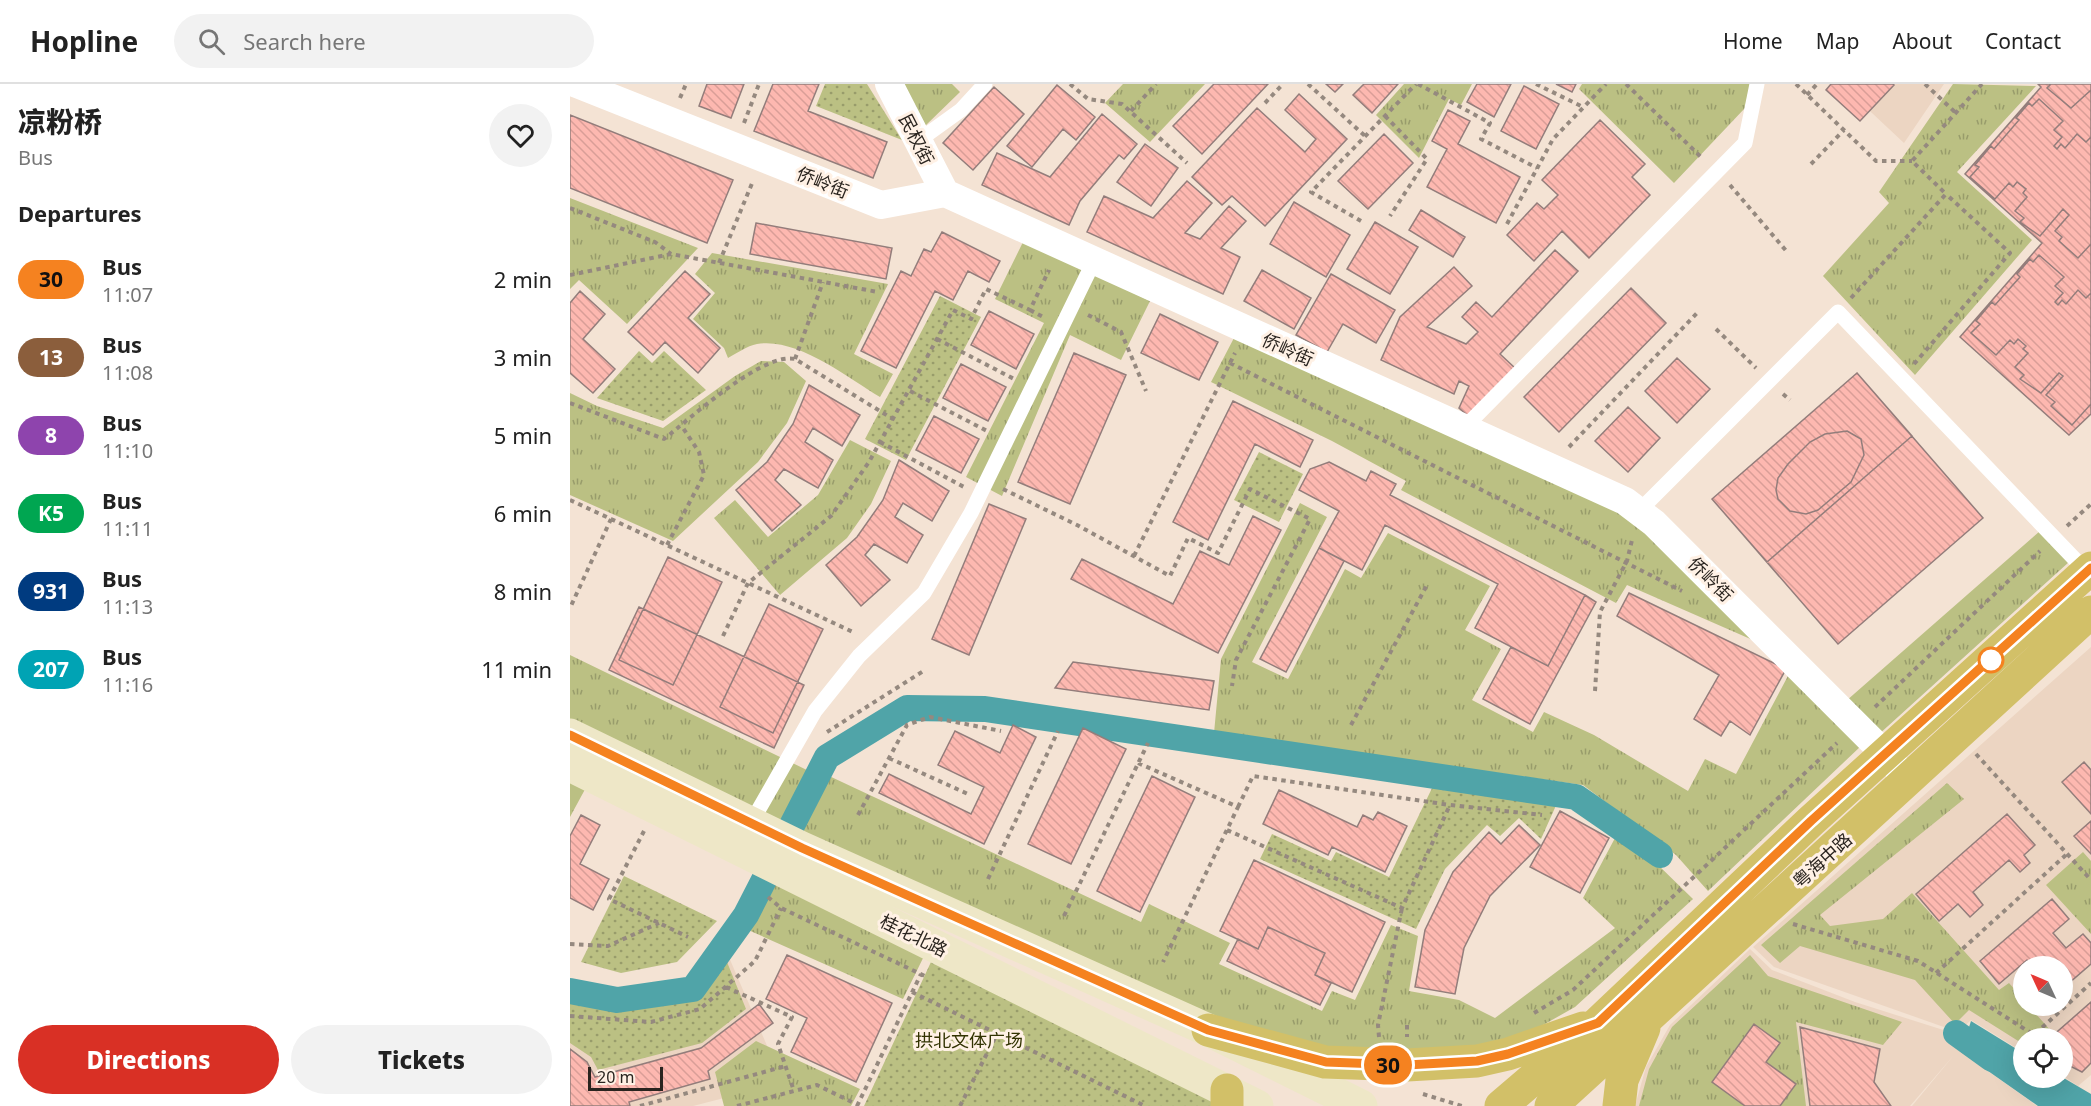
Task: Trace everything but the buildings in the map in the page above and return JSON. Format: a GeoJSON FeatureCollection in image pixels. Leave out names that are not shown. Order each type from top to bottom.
{"type":"FeatureCollection","features":[{"type":"Feature","properties":{"kind":"highway","name":"粤海中路"},"geometry":{"type":"LineString","coordinates":[[1501,1106],[1598,1023],[1811,821],[1887,756],[2089,570]]}},
{"type":"Feature","properties":{"kind":"highway","name":"粤海中路"},"geometry":{"type":"LineString","coordinates":[[1551,1106],[2091,612]]}},
{"type":"Feature","properties":{"kind":"highway"},"geometry":{"type":"LineString","coordinates":[[1619,1106],[1622,1080],[1647,1019]]}},
{"type":"Feature","properties":{"kind":"highway"},"geometry":{"type":"LineString","coordinates":[[1208,1030],[1326,1062],[1407,1065],[1477,1061],[1508,1054],[1598,1023]]}},
{"type":"Feature","properties":{"kind":"main road","name":"桂花北路"},"geometry":{"type":"LineString","coordinates":[[570,735],[754,835],[934,945],[1227,1098],[1257,1106]]}},
{"type":"Feature","properties":{"kind":"main road","name":"桂花北路"},"geometry":{"type":"LineString","coordinates":[[570,765],[754,835]]}},
{"type":"Feature","properties":{"kind":"main road","name":"桂花北路"},"geometry":{"type":"LineString","coordinates":[[796,861],[1208,1030],[1361,1106]]}},
{"type":"Feature","properties":{"kind":"street","name":"侨岭街"},"geometry":{"type":"LineString","coordinates":[[577,84],[881,205],[945,193],[1625,501],[1654,523],[1887,756],[1908,781]]}},
{"type":"Feature","properties":{"kind":"street","name":"民权街"},"geometry":{"type":"LineString","coordinates":[[889,84],[945,193]]}},
{"type":"Feature","properties":{"kind":"lane"},"geometry":{"type":"LineString","coordinates":[[918,141],[961,110],[985,84]]}},
{"type":"Feature","properties":{"kind":"lane"},"geometry":{"type":"LineString","coordinates":[[1463,429],[1745,143],[1756,84]]}},
{"type":"Feature","properties":{"kind":"lane"},"geometry":{"type":"LineString","coordinates":[[754,835],[788,756],[815,711],[874,642],[924,593],[983,488],[1094,261]]}},
{"type":"Feature","properties":{"kind":"lane"},"geometry":{"type":"LineString","coordinates":[[1639,511],[1838,312],[2089,570]]}},
{"type":"Feature","properties":{"kind":"path"},"geometry":{"type":"LineString","coordinates":[[735,146],[759,84]]}},
{"type":"Feature","properties":{"kind":"path"},"geometry":{"type":"LineString","coordinates":[[1070,84],[1088,99],[1122,104],[1187,163]]}},
{"type":"Feature","properties":{"kind":"path"},"geometry":{"type":"LineString","coordinates":[[1131,111],[1156,84]]}},
{"type":"Feature","properties":{"kind":"path"},"geometry":{"type":"LineString","coordinates":[[1265,103],[1283,84]]}},
{"type":"Feature","properties":{"kind":"path"},"geometry":{"type":"LineString","coordinates":[[1308,84],[1365,136]]}},
{"type":"Feature","properties":{"kind":"path"},"geometry":{"type":"LineString","coordinates":[[1361,222],[1311,192],[1417,84],[1490,123],[1482,139],[1537,168]]}},
{"type":"Feature","properties":{"kind":"path"},"geometry":{"type":"LineString","coordinates":[[1536,84],[1583,107]]}},
{"type":"Feature","properties":{"kind":"path"},"geometry":{"type":"LineString","coordinates":[[1507,224],[1552,139],[1606,84]]}},
{"type":"Feature","properties":{"kind":"path"},"geometry":{"type":"LineString","coordinates":[[1796,84],[1876,160],[1912,161],[2010,253],[1902,378]]}},
{"type":"Feature","properties":{"kind":"path"},"geometry":{"type":"LineString","coordinates":[[1807,94],[1816,84]]}},
{"type":"Feature","properties":{"kind":"path"},"geometry":{"type":"LineString","coordinates":[[1925,84],[1956,112]]}},
{"type":"Feature","properties":{"kind":"path"},"geometry":{"type":"LineString","coordinates":[[1912,161],[1982,84]]}},
{"type":"Feature","properties":{"kind":"path"},"geometry":{"type":"LineString","coordinates":[[1385,116],[1426,159],[1390,216]]}},
{"type":"Feature","properties":{"kind":"path"},"geometry":{"type":"LineString","coordinates":[[1811,164],[1844,130]]}},
{"type":"Feature","properties":{"kind":"path"},"geometry":{"type":"LineString","coordinates":[[719,263],[763,158]]}},
{"type":"Feature","properties":{"kind":"path"},"geometry":{"type":"LineString","coordinates":[[1838,312],[1946,194]]}},
{"type":"Feature","properties":{"kind":"path"},"geometry":{"type":"LineString","coordinates":[[570,208],[655,242],[671,254]]}},
{"type":"Feature","properties":{"kind":"path"},"geometry":{"type":"LineString","coordinates":[[723,636],[748,583],[831,516],[880,442],[910,391],[952,310],[971,319],[987,289],[1030,310],[1060,246]]}},
{"type":"Feature","properties":{"kind":"path"},"geometry":{"type":"LineString","coordinates":[[570,275],[671,254],[878,292]]}},
{"type":"Feature","properties":{"kind":"path"},"geometry":{"type":"LineString","coordinates":[[795,359],[823,282]]}},
{"type":"Feature","properties":{"kind":"path"},"geometry":{"type":"LineString","coordinates":[[1072,307],[1121,332],[1146,391]]}},
{"type":"Feature","properties":{"kind":"path"},"geometry":{"type":"LineString","coordinates":[[1550,468],[1698,312]]}},
{"type":"Feature","properties":{"kind":"path"},"geometry":{"type":"LineString","coordinates":[[1716,329],[1790,400]]}},
{"type":"Feature","properties":{"kind":"path"},"geometry":{"type":"LineString","coordinates":[[1134,556],[1246,330]]}},
{"type":"Feature","properties":{"kind":"path"},"geometry":{"type":"LineString","coordinates":[[937,339],[1032,388]]}},
{"type":"Feature","properties":{"kind":"path"},"geometry":{"type":"LineString","coordinates":[[570,403],[664,439],[762,367],[786,357],[795,359],[893,419]]}},
{"type":"Feature","properties":{"kind":"path"},"geometry":{"type":"LineString","coordinates":[[1230,363],[1627,561],[1691,596]]}},
{"type":"Feature","properties":{"kind":"path"},"geometry":{"type":"LineString","coordinates":[[910,391],[1006,441]]}},
{"type":"Feature","properties":{"kind":"path"},"geometry":{"type":"LineString","coordinates":[[667,545],[704,475],[699,452],[681,426]]}},
{"type":"Feature","properties":{"kind":"path"},"geometry":{"type":"LineString","coordinates":[[880,442],[1134,556],[1170,576],[1188,538],[1218,553],[1250,489],[1310,519],[1236,660],[1232,686]]}},
{"type":"Feature","properties":{"kind":"path"},"geometry":{"type":"LineString","coordinates":[[570,500],[874,642]]}},
{"type":"Feature","properties":{"kind":"path"},"geometry":{"type":"LineString","coordinates":[[1526,1017],[1573,990],[2091,504]]}},
{"type":"Feature","properties":{"kind":"path"},"geometry":{"type":"LineString","coordinates":[[1595,691],[1600,612],[1627,561],[1639,511]]}},
{"type":"Feature","properties":{"kind":"path"},"geometry":{"type":"LineString","coordinates":[[570,608],[611,519]]}},
{"type":"Feature","properties":{"kind":"path"},"geometry":{"type":"LineString","coordinates":[[1351,725],[1427,585]]}},
{"type":"Feature","properties":{"kind":"path"},"geometry":{"type":"LineString","coordinates":[[788,756],[925,670]]}},
{"type":"Feature","properties":{"kind":"path"},"geometry":{"type":"LineString","coordinates":[[858,815],[907,725],[930,717],[1002,731]]}},
{"type":"Feature","properties":{"kind":"path"},"geometry":{"type":"LineString","coordinates":[[988,879],[1058,731]]}},
{"type":"Feature","properties":{"kind":"path"},"geometry":{"type":"LineString","coordinates":[[1064,916],[1148,743]]}},
{"type":"Feature","properties":{"kind":"path"},"geometry":{"type":"LineString","coordinates":[[1972,748],[2091,880]]}},
{"type":"Feature","properties":{"kind":"path"},"geometry":{"type":"LineString","coordinates":[[889,758],[970,795]]}},
{"type":"Feature","properties":{"kind":"path"},"geometry":{"type":"LineString","coordinates":[[1138,763],[1238,807]]}},
{"type":"Feature","properties":{"kind":"path"},"geometry":{"type":"LineString","coordinates":[[1163,962],[1253,776],[1450,805],[1542,815]]}},
{"type":"Feature","properties":{"kind":"path"},"geometry":{"type":"LineString","coordinates":[[1381,1047],[1378,1025],[1402,908],[1450,805]]}},
{"type":"Feature","properties":{"kind":"path"},"geometry":{"type":"LineString","coordinates":[[646,828],[609,899],[688,937]]}},
{"type":"Feature","properties":{"kind":"path"},"geometry":{"type":"LineString","coordinates":[[1227,830],[1402,908]]}},
{"type":"Feature","properties":{"kind":"path"},"geometry":{"type":"LineString","coordinates":[[1936,973],[2067,854]]}},
{"type":"Feature","properties":{"kind":"path"},"geometry":{"type":"LineString","coordinates":[[570,1016],[651,1022],[700,1009],[755,961],[781,908],[921,974]]}},
{"type":"Feature","properties":{"kind":"path"},"geometry":{"type":"LineString","coordinates":[[570,944],[608,946],[659,923]]}},
{"type":"Feature","properties":{"kind":"path"},"geometry":{"type":"LineString","coordinates":[[1792,923],[1918,961],[2034,1035],[2091,984]]}},
{"type":"Feature","properties":{"kind":"path"},"geometry":{"type":"LineString","coordinates":[[737,1106],[817,1085],[858,1106],[934,945]]}},
{"type":"Feature","properties":{"kind":"path"},"geometry":{"type":"LineString","coordinates":[[726,987],[792,1017],[778,1044],[794,1091]]}},
{"type":"Feature","properties":{"kind":"path"},"geometry":{"type":"LineString","coordinates":[[912,992],[1145,1106]]}},
{"type":"Feature","properties":{"kind":"path"},"geometry":{"type":"LineString","coordinates":[[960,1106],[997,1034]]}},
{"type":"Feature","properties":{"kind":"path"},"geometry":{"type":"LineString","coordinates":[[639,1106],[786,1066]]}},
{"type":"Feature","properties":{"kind":"path"},"geometry":{"type":"LineString","coordinates":[[1418,1093],[1462,1106]]}},
{"type":"Feature","properties":{"kind":"shaded area"},"geometry":{"type":"Polygon","coordinates":[[[1841,84],[1944,84],[1904,143],[1841,84]]]}},
{"type":"Feature","properties":{"kind":"shaded area"},"geometry":{"type":"Polygon","coordinates":[[[2091,647],[2091,1075],[2078,1086],[2073,1083],[2073,1028],[2013,1028],[2013,1046],[1971,1020],[1958,1032],[1774,967],[1753,947],[2091,647]]]}},
{"type":"Feature","properties":{"kind":"shaded area"},"geometry":{"type":"Polygon","coordinates":[[[725,948],[783,1083],[693,1106],[570,1106],[570,992],[618,1002],[693,990],[725,948]]]}},
{"type":"Feature","properties":{"kind":"shaded area"},"geometry":{"type":"Polygon","coordinates":[[[1750,949],[1772,970],[1855,1002],[1956,1034],[1958,1050],[2037,1106],[1912,1106],[1954,1055],[1910,1106],[1635,1106],[1646,1067],[1670,1025],[1750,949]]]}},
{"type":"Feature","properties":{"kind":"green space"},"geometry":{"type":"Polygon","coordinates":[[[825,84],[867,84],[902,140],[816,106],[825,84]]]}},
{"type":"Feature","properties":{"kind":"green space"},"geometry":{"type":"Polygon","coordinates":[[[900,84],[952,84],[960,92],[924,127],[900,84]]]}},
{"type":"Feature","properties":{"kind":"green space"},"geometry":{"type":"Polygon","coordinates":[[[1123,84],[1205,84],[1150,142],[1105,103],[1123,84]]]}},
{"type":"Feature","properties":{"kind":"green space"},"geometry":{"type":"Polygon","coordinates":[[[1404,84],[1472,84],[1461,105],[1449,99],[1419,158],[1376,115],[1404,84]]]}},
{"type":"Feature","properties":{"kind":"green space"},"geometry":{"type":"Polygon","coordinates":[[[1582,84],[1750,84],[1745,108],[1674,183],[1579,89],[1582,84]]]}},
{"type":"Feature","properties":{"kind":"green space"},"geometry":{"type":"Polygon","coordinates":[[[1953,84],[2036,86],[1957,172],[2032,240],[1915,375],[1823,276],[1889,203],[1879,192],[1953,84]]]}},
{"type":"Feature","properties":{"kind":"green space"},"geometry":{"type":"Polygon","coordinates":[[[570,198],[698,248],[627,324],[579,280],[570,289],[570,198]]]}},
{"type":"Feature","properties":{"kind":"green space"},"geometry":{"type":"Polygon","coordinates":[[[1024,240],[1150,301],[1121,360],[1070,335],[1002,496],[966,477],[1044,323],[995,299],[1024,240]]]}},
{"type":"Feature","properties":{"kind":"green space"},"geometry":{"type":"Polygon","coordinates":[[[712,253],[888,284],[854,354],[893,374],[880,397],[821,360],[788,347],[772,343],[757,344],[728,358],[724,348],[693,319],[715,293],[695,274],[712,253]]]}},
{"type":"Feature","properties":{"kind":"green space"},"geometry":{"type":"Polygon","coordinates":[[[940,296],[981,317],[906,460],[865,439],[940,296]]]}},
{"type":"Feature","properties":{"kind":"green space"},"geometry":{"type":"Polygon","coordinates":[[[1235,336],[1616,510],[1649,530],[1755,641],[1627,585],[1616,603],[1401,490],[1406,481],[1332,441],[1211,382],[1235,336]]]}},
{"type":"Feature","properties":{"kind":"green space"},"geometry":{"type":"Polygon","coordinates":[[[639,351],[652,363],[664,351],[706,390],[663,421],[597,398],[639,351]]]}},
{"type":"Feature","properties":{"kind":"green space"},"geometry":{"type":"Polygon","coordinates":[[[761,361],[784,362],[806,381],[787,423],[758,462],[673,541],[570,495],[570,393],[597,406],[663,428],[735,376],[761,361]]]}},
{"type":"Feature","properties":{"kind":"green space"},"geometry":{"type":"Polygon","coordinates":[[[850,440],[891,461],[871,504],[847,538],[780,595],[714,518],[735,500],[768,537],[818,495],[850,440]]]}},
{"type":"Feature","properties":{"kind":"green space"},"geometry":{"type":"Polygon","coordinates":[[[1259,452],[1303,474],[1279,522],[1234,500],[1259,452]]]}},
{"type":"Feature","properties":{"kind":"green space"},"geometry":{"type":"Polygon","coordinates":[[[1300,503],[1327,517],[1252,662],[1288,679],[1345,569],[1361,578],[1388,533],[1490,586],[1465,630],[1501,649],[1472,700],[1533,732],[1544,712],[1594,735],[1688,791],[1705,759],[1736,774],[1789,674],[1861,746],[1708,891],[1676,855],[1583,785],[1214,733],[1221,659],[1300,503]]]}},
{"type":"Feature","properties":{"kind":"green space"},"geometry":{"type":"Polygon","coordinates":[[[2040,531],[2069,562],[1877,736],[1846,701],[2040,531]]]}},
{"type":"Feature","properties":{"kind":"green space"},"geometry":{"type":"Polygon","coordinates":[[[570,655],[811,772],[781,830],[570,725],[570,655]]]}},
{"type":"Feature","properties":{"kind":"green space"},"geometry":{"type":"Polygon","coordinates":[[[570,772],[589,782],[570,817],[570,772]]]}},
{"type":"Feature","properties":{"kind":"green space"},"geometry":{"type":"Polygon","coordinates":[[[827,775],[1141,922],[1149,904],[1230,943],[1219,964],[1322,1011],[1332,991],[1355,1000],[1391,925],[1418,936],[1409,991],[1459,1000],[1495,1018],[1615,928],[1583,898],[1615,838],[1654,861],[1693,899],[1575,1007],[1506,1046],[1328,1055],[1210,1021],[797,836],[827,775]]]}},
{"type":"Feature","properties":{"kind":"green space"},"geometry":{"type":"Polygon","coordinates":[[[1947,783],[1964,799],[1820,915],[1830,926],[1883,919],[1912,893],[1999,990],[2009,983],[2013,988],[2013,1016],[2038,1016],[2048,1028],[2013,1028],[2013,1038],[1969,1010],[1955,1024],[1915,980],[1800,946],[1780,963],[1761,945],[1947,783]]]}},
{"type":"Feature","properties":{"kind":"green space"},"geometry":{"type":"Polygon","coordinates":[[[1434,784],[1558,801],[1541,839],[1519,818],[1500,836],[1487,825],[1445,869],[1416,929],[1260,859],[1272,834],[1331,861],[1336,852],[1389,877],[1434,784]]]}},
{"type":"Feature","properties":{"kind":"green space"},"geometry":{"type":"Polygon","coordinates":[[[2083,852],[2091,861],[2091,934],[2046,885],[2083,852]]]}},
{"type":"Feature","properties":{"kind":"green space"},"geometry":{"type":"Polygon","coordinates":[[[624,876],[717,921],[677,962],[621,973],[581,962],[624,876]]]}},
{"type":"Feature","properties":{"kind":"green space"},"geometry":{"type":"Polygon","coordinates":[[[776,876],[927,950],[903,999],[746,929],[776,876]]]}},
{"type":"Feature","properties":{"kind":"green space","name":"拱北文体广场"},"geometry":{"type":"Polygon","coordinates":[[[937,949],[1224,1106],[864,1106],[937,949]]]}},
{"type":"Feature","properties":{"kind":"green space"},"geometry":{"type":"Polygon","coordinates":[[[1750,955],[1768,976],[1902,1022],[1883,1045],[1796,1022],[1806,1106],[1639,1106],[1649,1069],[1672,1027],[1750,955]]]}},
{"type":"Feature","properties":{"kind":"green space"},"geometry":{"type":"Polygon","coordinates":[[[725,957],[746,1009],[702,1043],[598,1070],[591,1057],[570,1043],[570,996],[619,1007],[697,995],[725,957]]]}},
{"type":"Feature","properties":{"kind":"green space"},"geometry":{"type":"Polygon","coordinates":[[[756,1041],[860,1089],[851,1106],[724,1106],[715,1072],[756,1041]]]}},
{"type":"Feature","properties":{"kind":"water"},"geometry":{"type":"Polygon","coordinates":[[[1971,1021],[2013,1047],[2013,1088],[2073,1088],[2073,1083],[2091,1094],[2091,1106],[2038,1106],[1961,1052],[1971,1021]]]}},
{"type":"Feature","properties":{"kind":"waterway"},"geometry":{"type":"LineString","coordinates":[[570,991],[617,1000],[693,989],[746,915],[827,757],[907,708],[985,709],[1576,797],[1660,855]]}},
{"type":"Feature","properties":{"kind":"waterway"},"geometry":{"type":"LineString","coordinates":[[1956,1033],[1992,1059]]}},
{"type":"Feature","properties":{"kind":"bus line","name":"30"},"geometry":{"type":"LineString","coordinates":[[570,735],[802,848],[1208,1030],[1326,1062],[1407,1065],[1477,1061],[1508,1054],[1598,1023],[1811,821],[1887,756],[2091,568]]}}]}
